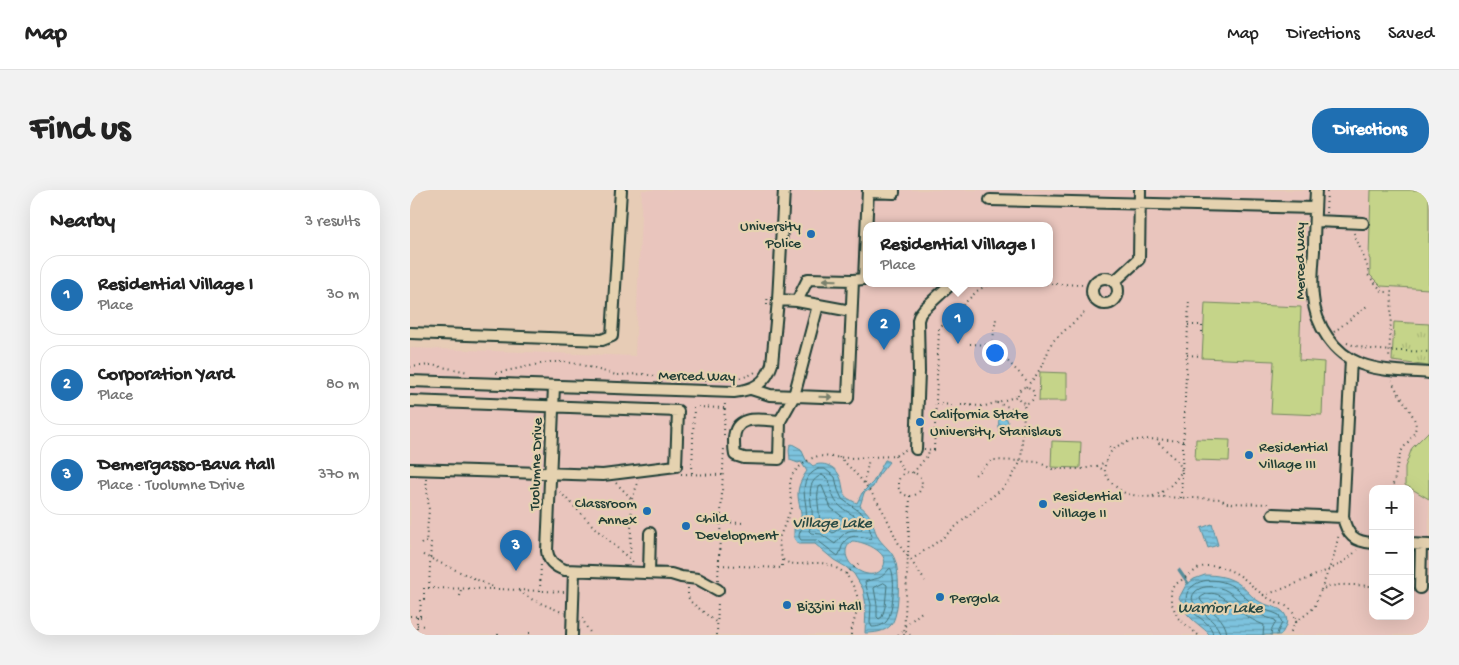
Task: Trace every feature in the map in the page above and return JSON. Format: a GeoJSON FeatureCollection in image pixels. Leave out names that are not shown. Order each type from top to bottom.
{"type":"FeatureCollection","features":[{"type":"Feature","properties":{"kind":"street"},"geometry":{"type":"LineString","coordinates":[[410,332],[602,340],[612,336],[621,190]]}},
{"type":"Feature","properties":{"kind":"street","name":"Merced Way"},"geometry":{"type":"LineString","coordinates":[[410,381],[734,392],[751,389],[766,377],[770,372],[772,364],[778,300],[784,190]]}},
{"type":"Feature","properties":{"kind":"street"},"geometry":{"type":"LineString","coordinates":[[867,222],[868,191],[894,193],[894,190]]}},
{"type":"Feature","properties":{"kind":"street"},"geometry":{"type":"LineString","coordinates":[[1114,282],[1139,259],[1140,190]]}},
{"type":"Feature","properties":{"kind":"street","name":"Merced Way"},"geometry":{"type":"LineString","coordinates":[[1316,190],[1312,295],[1317,318],[1324,332],[1343,354],[1360,364],[1374,368],[1429,373]]}},
{"type":"Feature","properties":{"kind":"street"},"geometry":{"type":"LineString","coordinates":[[990,200],[1315,208]]}},
{"type":"Feature","properties":{"kind":"street"},"geometry":{"type":"LineString","coordinates":[[1315,221],[1363,223]]}},
{"type":"Feature","properties":{"kind":"street"},"geometry":{"type":"LineString","coordinates":[[797,301],[808,279],[863,280]]}},
{"type":"Feature","properties":{"kind":"street"},"geometry":{"type":"LineString","coordinates":[[751,389],[770,395],[848,398],[853,280]]}},
{"type":"Feature","properties":{"kind":"street"},"geometry":{"type":"LineString","coordinates":[[916,449],[920,372],[918,320],[924,309],[948,287]]}},
{"type":"Feature","properties":{"kind":"street"},"geometry":{"type":"LineString","coordinates":[[778,300],[797,301],[852,311]]}},
{"type":"Feature","properties":{"kind":"street"},"geometry":{"type":"LineString","coordinates":[[780,421],[746,420],[739,424],[735,431],[734,452],[736,455],[744,458],[779,459],[780,421],[794,396],[818,305]]}},
{"type":"Feature","properties":{"kind":"street"},"geometry":{"type":"LineString","coordinates":[[1351,359],[1343,517],[1347,529],[1353,537],[1361,541],[1369,542]]}},
{"type":"Feature","properties":{"kind":"street","name":"Tuolumne Drive"},"geometry":{"type":"LineString","coordinates":[[554,386],[547,554],[551,561],[558,567],[574,571],[671,574],[698,579],[718,590]]}},
{"type":"Feature","properties":{"kind":"street"},"geometry":{"type":"LineString","coordinates":[[410,401],[678,411],[676,466],[603,475],[550,478],[410,470]]}},
{"type":"Feature","properties":{"kind":"street"},"geometry":{"type":"LineString","coordinates":[[1273,509],[1343,517]]}},
{"type":"Feature","properties":{"kind":"street"},"geometry":{"type":"LineString","coordinates":[[649,573],[650,533]]}},
{"type":"Feature","properties":{"kind":"street"},"geometry":{"type":"LineString","coordinates":[[1420,588],[1425,545]]}},
{"type":"Feature","properties":{"kind":"street"},"geometry":{"type":"LineString","coordinates":[[572,635],[574,571]]}},
{"type":"Feature","properties":{"kind":"path"},"geometry":{"type":"LineString","coordinates":[[1326,222],[1327,190]]}},
{"type":"Feature","properties":{"kind":"path"},"geometry":{"type":"LineString","coordinates":[[1350,222],[1368,268],[1368,275],[1382,292],[1392,292],[1388,363]]}},
{"type":"Feature","properties":{"kind":"path"},"geometry":{"type":"LineString","coordinates":[[1053,284],[1086,285]]}},
{"type":"Feature","properties":{"kind":"path"},"geometry":{"type":"LineString","coordinates":[[767,304],[768,285]]}},
{"type":"Feature","properties":{"kind":"path"},"geometry":{"type":"LineString","coordinates":[[1181,498],[1189,299]]}},
{"type":"Feature","properties":{"kind":"path"},"geometry":{"type":"LineString","coordinates":[[1329,328],[1333,333],[1367,306]]}},
{"type":"Feature","properties":{"kind":"path"},"geometry":{"type":"LineString","coordinates":[[1018,396],[1020,390],[1026,387],[1043,364],[1052,342],[1084,313]]}},
{"type":"Feature","properties":{"kind":"path"},"geometry":{"type":"LineString","coordinates":[[992,345],[996,319]]}},
{"type":"Feature","properties":{"kind":"path"},"geometry":{"type":"LineString","coordinates":[[1188,325],[1202,325],[1203,332]]}},
{"type":"Feature","properties":{"kind":"path"},"geometry":{"type":"LineString","coordinates":[[1346,343],[1355,347],[1376,350],[1429,352]]}},
{"type":"Feature","properties":{"kind":"path"},"geometry":{"type":"LineString","coordinates":[[970,344],[992,345],[1029,383]]}},
{"type":"Feature","properties":{"kind":"path"},"geometry":{"type":"LineString","coordinates":[[1187,355],[1202,356]]}},
{"type":"Feature","properties":{"kind":"path"},"geometry":{"type":"LineString","coordinates":[[493,374],[550,362],[566,362],[616,375],[643,374],[673,380]]}},
{"type":"Feature","properties":{"kind":"path"},"geometry":{"type":"LineString","coordinates":[[410,368],[431,365],[474,373]]}},
{"type":"Feature","properties":{"kind":"path"},"geometry":{"type":"LineString","coordinates":[[700,381],[740,378],[753,374],[760,369]]}},
{"type":"Feature","properties":{"kind":"path"},"geometry":{"type":"LineString","coordinates":[[1391,377],[1395,389],[1413,418],[1416,428],[1400,455],[1393,485]]}},
{"type":"Feature","properties":{"kind":"path"},"geometry":{"type":"LineString","coordinates":[[1018,396],[1020,400],[1030,401],[1034,395],[1032,390],[1026,387]]}},
{"type":"Feature","properties":{"kind":"path"},"geometry":{"type":"LineString","coordinates":[[936,404],[985,406],[1018,396]]}},
{"type":"Feature","properties":{"kind":"path"},"geometry":{"type":"LineString","coordinates":[[724,436],[725,399]]}},
{"type":"Feature","properties":{"kind":"path"},"geometry":{"type":"LineString","coordinates":[[911,560],[940,540],[1001,490],[1010,480],[1021,461],[1025,402]]}},
{"type":"Feature","properties":{"kind":"path"},"geometry":{"type":"LineString","coordinates":[[997,403],[1024,412]]}},
{"type":"Feature","properties":{"kind":"path"},"geometry":{"type":"LineString","coordinates":[[692,474],[694,407],[725,408]]}},
{"type":"Feature","properties":{"kind":"path"},"geometry":{"type":"LineString","coordinates":[[975,475],[992,460],[1038,462],[1052,469],[1082,470],[1105,462],[1112,451],[1127,442],[1135,440],[1183,441]]}},
{"type":"Feature","properties":{"kind":"path"},"geometry":{"type":"LineString","coordinates":[[1156,440],[1175,458],[1182,471]]}},
{"type":"Feature","properties":{"kind":"path"},"geometry":{"type":"LineString","coordinates":[[717,635],[724,446]]}},
{"type":"Feature","properties":{"kind":"path"},"geometry":{"type":"LineString","coordinates":[[1109,447],[1112,451]]}},
{"type":"Feature","properties":{"kind":"path"},"geometry":{"type":"LineString","coordinates":[[913,473],[928,455],[929,450]]}},
{"type":"Feature","properties":{"kind":"path"},"geometry":{"type":"LineString","coordinates":[[895,456],[905,473]]}},
{"type":"Feature","properties":{"kind":"path"},"geometry":{"type":"LineString","coordinates":[[839,457],[865,484],[888,519],[901,550],[908,556],[925,581]]}},
{"type":"Feature","properties":{"kind":"path"},"geometry":{"type":"LineString","coordinates":[[865,484],[869,458]]}},
{"type":"Feature","properties":{"kind":"path"},"geometry":{"type":"LineString","coordinates":[[719,565],[782,568],[779,544],[780,536],[792,509],[790,481],[798,468],[810,459]]}},
{"type":"Feature","properties":{"kind":"path"},"geometry":{"type":"LineString","coordinates":[[1105,462],[1105,471],[1108,478],[1118,489],[1133,495],[1221,499],[1226,503],[1273,509]]}},
{"type":"Feature","properties":{"kind":"path"},"geometry":{"type":"LineString","coordinates":[[1097,466],[1105,471]]}},
{"type":"Feature","properties":{"kind":"path"},"geometry":{"type":"LineString","coordinates":[[1151,497],[1163,493],[1170,488],[1182,471]]}},
{"type":"Feature","properties":{"kind":"path"},"geometry":{"type":"LineString","coordinates":[[905,473],[913,473],[919,478],[921,485],[918,493],[910,496],[903,494],[899,489],[898,481],[905,473]]}},
{"type":"Feature","properties":{"kind":"path"},"geometry":{"type":"LineString","coordinates":[[425,476],[429,510],[426,542]]}},
{"type":"Feature","properties":{"kind":"path"},"geometry":{"type":"LineString","coordinates":[[550,478],[596,529],[638,566]]}},
{"type":"Feature","properties":{"kind":"path"},"geometry":{"type":"LineString","coordinates":[[631,500],[640,478]]}},
{"type":"Feature","properties":{"kind":"path"},"geometry":{"type":"LineString","coordinates":[[614,482],[631,500],[633,505],[630,558]]}},
{"type":"Feature","properties":{"kind":"path"},"geometry":{"type":"LineString","coordinates":[[904,635],[910,496]]}},
{"type":"Feature","properties":{"kind":"path"},"geometry":{"type":"LineString","coordinates":[[721,522],[744,523]]}},
{"type":"Feature","properties":{"kind":"path"},"geometry":{"type":"LineString","coordinates":[[1289,635],[1296,622],[1314,606],[1334,556],[1339,528]]}},
{"type":"Feature","properties":{"kind":"path"},"geometry":{"type":"LineString","coordinates":[[422,544],[423,542],[431,543],[428,588]]}},
{"type":"Feature","properties":{"kind":"path"},"geometry":{"type":"LineString","coordinates":[[1263,595],[1282,590],[1343,563],[1361,546]]}},
{"type":"Feature","properties":{"kind":"path"},"geometry":{"type":"LineString","coordinates":[[423,555],[498,589]]}},
{"type":"Feature","properties":{"kind":"path"},"geometry":{"type":"LineString","coordinates":[[540,591],[541,556]]}},
{"type":"Feature","properties":{"kind":"path"},"geometry":{"type":"LineString","coordinates":[[782,559],[789,563],[819,563],[828,565],[846,574],[858,600],[851,635]]}},
{"type":"Feature","properties":{"kind":"path"},"geometry":{"type":"LineString","coordinates":[[846,574],[858,563]]}},
{"type":"Feature","properties":{"kind":"path"},"geometry":{"type":"LineString","coordinates":[[1198,635],[1178,618],[1171,602],[1170,591],[1177,583],[1204,566],[1230,570],[1240,575],[1263,595],[1286,605],[1292,611],[1296,622]]}},
{"type":"Feature","properties":{"kind":"path"},"geometry":{"type":"LineString","coordinates":[[687,584],[689,600],[717,624]]}},
{"type":"Feature","properties":{"kind":"path"},"geometry":{"type":"LineString","coordinates":[[1320,593],[1330,586],[1369,586]]}},
{"type":"Feature","properties":{"kind":"path"},"geometry":{"type":"LineString","coordinates":[[414,635],[414,629],[417,629],[421,599],[424,599],[424,588],[566,592]]}},
{"type":"Feature","properties":{"kind":"path"},"geometry":{"type":"LineString","coordinates":[[460,596],[461,589]]}},
{"type":"Feature","properties":{"kind":"path"},"geometry":{"type":"LineString","coordinates":[[516,590],[533,600],[566,614]]}},
{"type":"Feature","properties":{"kind":"path"},"geometry":{"type":"LineString","coordinates":[[420,605],[426,605]]}},
{"type":"Feature","properties":{"kind":"path"},"geometry":{"type":"LineString","coordinates":[[905,626],[924,610]]}},
{"type":"Feature","properties":{"kind":"path"},"geometry":{"type":"LineString","coordinates":[[581,615],[592,635]]}},
{"type":"Feature","properties":{"kind":"path"},"geometry":{"type":"LineString","coordinates":[[410,616],[425,617]]}},
{"type":"Feature","properties":{"kind":"path"},"geometry":{"type":"LineString","coordinates":[[417,625],[425,626]]}},
{"type":"Feature","properties":{"kind":"path"},"geometry":{"type":"LineString","coordinates":[[898,635],[904,630]]}},
{"type":"Feature","properties":{"kind":"path"},"geometry":{"type":"LineString","coordinates":[[904,630],[910,635]]}},
{"type":"Feature","properties":{"kind":"shaded area","name":"California State University, Stanislaus"},"geometry":{"type":"Polygon","coordinates":[[[642,190],[1429,190],[1429,635],[410,635],[410,348],[635,356],[642,190]]]}},
{"type":"Feature","properties":{"kind":"green space"},"geometry":{"type":"Polygon","coordinates":[[[1371,190],[1429,190],[1429,289],[1381,286],[1370,275],[1371,190]]]}},
{"type":"Feature","properties":{"kind":"green space"},"geometry":{"type":"Polygon","coordinates":[[[1205,303],[1301,307],[1299,360],[1324,362],[1322,415],[1271,413],[1274,361],[1202,358],[1205,303]]]}},
{"type":"Feature","properties":{"kind":"green space"},"geometry":{"type":"Polygon","coordinates":[[[1394,322],[1429,324],[1429,366],[1392,361],[1394,322]]]}},
{"type":"Feature","properties":{"kind":"green space"},"geometry":{"type":"Polygon","coordinates":[[[1040,372],[1067,373],[1067,401],[1039,401],[1040,372]]]}},
{"type":"Feature","properties":{"kind":"green space"},"geometry":{"type":"Polygon","coordinates":[[[1429,431],[1429,499],[1414,490],[1414,485],[1405,485],[1405,467],[1412,448],[1429,431]]]}},
{"type":"Feature","properties":{"kind":"green space"},"geometry":{"type":"Polygon","coordinates":[[[1196,439],[1230,440],[1229,461],[1195,460],[1196,439]]]}},
{"type":"Feature","properties":{"kind":"green space"},"geometry":{"type":"Polygon","coordinates":[[[1052,441],[1081,442],[1080,468],[1051,467],[1052,441]]]}},
{"type":"Feature","properties":{"kind":"water"},"geometry":{"type":"Polygon","coordinates":[[[1006,417],[1008,422],[1008,431],[1003,434],[1000,432],[999,426],[999,419],[1006,417]]]}},
{"type":"Feature","properties":{"kind":"water","name":"Village Lake"},"geometry":{"type":"Polygon","coordinates":[[[792,444],[801,449],[806,460],[813,466],[824,464],[832,467],[841,479],[846,497],[857,503],[862,493],[873,482],[885,460],[889,462],[878,476],[873,487],[864,493],[860,506],[868,514],[879,539],[892,554],[897,566],[898,603],[894,620],[883,631],[865,633],[866,605],[863,589],[854,574],[815,544],[798,544],[794,538],[794,529],[801,516],[798,499],[799,488],[807,471],[801,462],[798,463],[790,460],[790,445],[792,444]],[[852,541],[847,547],[846,554],[849,561],[860,572],[875,574],[881,570],[884,559],[881,554],[871,546],[852,541]]]}},
{"type":"Feature","properties":{"kind":"water"},"geometry":{"type":"Polygon","coordinates":[[[1212,524],[1218,545],[1208,548],[1201,528],[1212,524]]]}},
{"type":"Feature","properties":{"kind":"water","name":"Warrior Lake"},"geometry":{"type":"Polygon","coordinates":[[[1205,575],[1231,580],[1239,584],[1260,602],[1282,611],[1286,616],[1287,622],[1281,635],[1210,635],[1188,615],[1179,598],[1186,585],[1194,579],[1205,575]]]}},
{"type":"Feature","properties":{"kind":"waterway"},"geometry":{"type":"LineString","coordinates":[[1179,570],[1188,583]]}},
{"type":"Feature","properties":{"kind":"place","name":"University Police"},"geometry":{"type":"Point","coordinates":[811,234]}},
{"type":"Feature","properties":{"kind":"place","name":"Residential Village I"},"geometry":{"type":"Point","coordinates":[958,344]}},
{"type":"Feature","properties":{"kind":"place","name":"Corporation Yard"},"geometry":{"type":"Point","coordinates":[884,350]}},
{"type":"Feature","properties":{"kind":"place","name":"California State University, Stanislaus"},"geometry":{"type":"Point","coordinates":[920,422]}},
{"type":"Feature","properties":{"kind":"place","name":"Residential Village III"},"geometry":{"type":"Point","coordinates":[1249,455]}},
{"type":"Feature","properties":{"kind":"place","name":"Residential Village II"},"geometry":{"type":"Point","coordinates":[1043,504]}},
{"type":"Feature","properties":{"kind":"place","name":"Classroom Annex"},"geometry":{"type":"Point","coordinates":[647,511]}},
{"type":"Feature","properties":{"kind":"place","name":"Child Development"},"geometry":{"type":"Point","coordinates":[686,526]}},
{"type":"Feature","properties":{"kind":"place","name":"Demergasso-Bava Hall"},"geometry":{"type":"Point","coordinates":[516,571]}},
{"type":"Feature","properties":{"kind":"place","name":"Pergola"},"geometry":{"type":"Point","coordinates":[940,597]}},
{"type":"Feature","properties":{"kind":"place","name":"Bizzini Hall"},"geometry":{"type":"Point","coordinates":[787,605]}}]}
